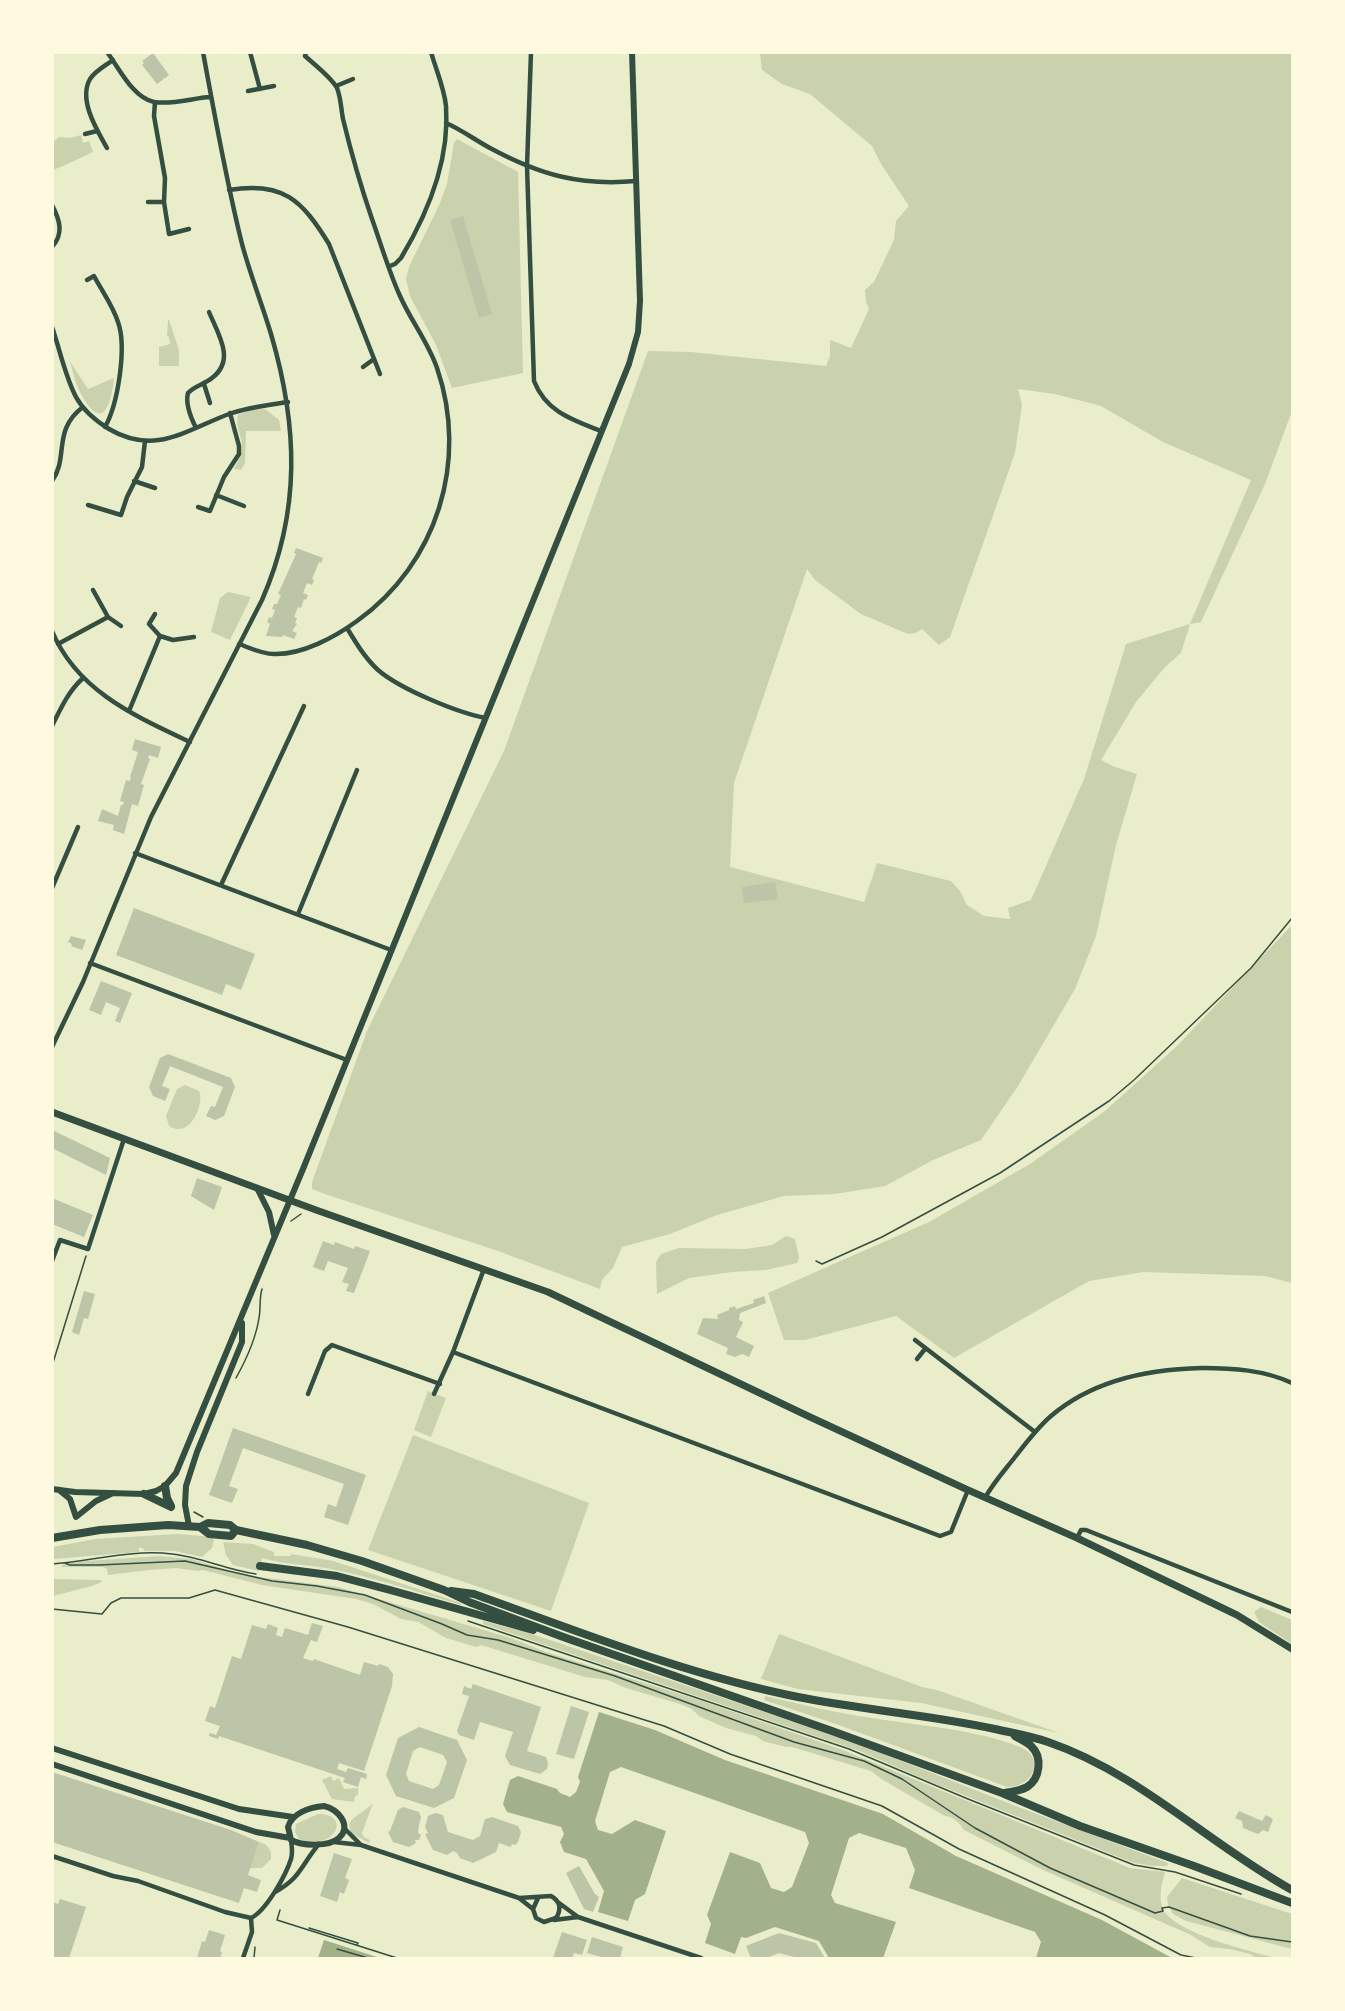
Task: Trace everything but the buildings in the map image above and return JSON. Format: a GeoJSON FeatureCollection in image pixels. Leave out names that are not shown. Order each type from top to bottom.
{"type":"FeatureCollection","features":[{"type":"Feature","properties":{"kind":"main road"},"geometry":{"type":"LineString","coordinates":[[52,1112],[548,1292],[758,1393],[1121,1559],[1237,1615],[1293,1649]]}},
{"type":"Feature","properties":{"kind":"main road"},"geometry":{"type":"LineString","coordinates":[[144,1494],[171,1507],[165,1486]]}},
{"type":"Feature","properties":{"kind":"main road"},"geometry":{"type":"LineString","coordinates":[[54,1539],[93,1531],[132,1527],[189,1526],[200,1527],[209,1534],[231,1536],[236,1530],[318,1548],[444,1590],[469,1602],[566,1638],[832,1731],[1002,1793],[1080,1826],[1293,1903]]}},
{"type":"Feature","properties":{"kind":"main road"},"geometry":{"type":"LineString","coordinates":[[260,1570],[337,1576],[566,1638]]}},
{"type":"Feature","properties":{"kind":"main road"},"geometry":{"type":"LineString","coordinates":[[444,1590],[474,1594],[653,1657],[758,1688],[799,1697],[938,1718],[1048,1742],[1094,1762],[1129,1781],[1220,1845],[1293,1890]]}},
{"type":"Feature","properties":{"kind":"main road"},"geometry":{"type":"LineString","coordinates":[[1002,1793],[1028,1786],[1036,1776],[1038,1768],[1039,1761],[1036,1752],[1011,1733]]}},
{"type":"Feature","properties":{"kind":"street"},"geometry":{"type":"LineString","coordinates":[[107,52],[139,95],[155,102],[210,97]]}},
{"type":"Feature","properties":{"kind":"street"},"geometry":{"type":"LineString","coordinates":[[52,1047],[151,817],[269,585],[284,539],[292,481],[292,444],[288,402],[271,333],[248,265],[228,190],[203,52]]}},
{"type":"Feature","properties":{"kind":"street"},"geometry":{"type":"LineString","coordinates":[[250,52],[260,89]]}},
{"type":"Feature","properties":{"kind":"street"},"geometry":{"type":"LineString","coordinates":[[240,644],[267,654],[279,654],[308,647],[347,628],[389,594],[417,559],[431,533],[445,493],[449,464],[450,434],[444,391],[436,366],[400,296],[372,217],[342,116],[336,86],[305,56],[306,52]]}},
{"type":"Feature","properties":{"kind":"street"},"geometry":{"type":"LineString","coordinates":[[390,266],[401,258],[426,211],[441,159],[446,123],[443,91],[431,52]]}},
{"type":"Feature","properties":{"kind":"street"},"geometry":{"type":"LineString","coordinates":[[531,52],[527,166],[534,381],[543,399],[557,413],[601,431]]}},
{"type":"Feature","properties":{"kind":"street"},"geometry":{"type":"LineString","coordinates":[[54,1489],[75,1492],[144,1494],[165,1486],[178,1469],[242,1319],[629,364],[638,332],[640,301],[632,52]]}},
{"type":"Feature","properties":{"kind":"street"},"geometry":{"type":"LineString","coordinates":[[107,148],[87,102],[87,88],[95,73],[113,60]]}},
{"type":"Feature","properties":{"kind":"street"},"geometry":{"type":"LineString","coordinates":[[336,86],[353,79]]}},
{"type":"Feature","properties":{"kind":"street"},"geometry":{"type":"LineString","coordinates":[[248,91],[274,86]]}},
{"type":"Feature","properties":{"kind":"street"},"geometry":{"type":"LineString","coordinates":[[155,102],[154,116],[165,178],[164,202],[169,234],[189,229]]}},
{"type":"Feature","properties":{"kind":"street"},"geometry":{"type":"LineString","coordinates":[[446,123],[527,166],[553,176],[575,181],[636,181]]}},
{"type":"Feature","properties":{"kind":"street"},"geometry":{"type":"LineString","coordinates":[[85,135],[98,131]]}},
{"type":"Feature","properties":{"kind":"street"},"geometry":{"type":"LineString","coordinates":[[228,190],[242,188],[280,192],[298,203],[329,244],[380,374]]}},
{"type":"Feature","properties":{"kind":"street"},"geometry":{"type":"LineString","coordinates":[[148,202],[164,202]]}},
{"type":"Feature","properties":{"kind":"street"},"geometry":{"type":"LineString","coordinates":[[52,205],[60,228],[58,239],[52,247]]}},
{"type":"Feature","properties":{"kind":"street"},"geometry":{"type":"LineString","coordinates":[[87,280],[94,276],[117,319],[120,331],[117,396],[105,427]]}},
{"type":"Feature","properties":{"kind":"street"},"geometry":{"type":"LineString","coordinates":[[196,428],[186,398],[191,390],[215,376],[225,362],[224,347],[209,312]]}},
{"type":"Feature","properties":{"kind":"street"},"geometry":{"type":"LineString","coordinates":[[52,327],[72,386],[83,407],[105,427],[124,436],[145,441],[168,439],[246,408],[288,402]]}},
{"type":"Feature","properties":{"kind":"street"},"geometry":{"type":"LineString","coordinates":[[363,367],[374,359]]}},
{"type":"Feature","properties":{"kind":"street"},"geometry":{"type":"LineString","coordinates":[[204,384],[210,403]]}},
{"type":"Feature","properties":{"kind":"street"},"geometry":{"type":"LineString","coordinates":[[52,481],[59,468],[64,431],[70,420],[83,407]]}},
{"type":"Feature","properties":{"kind":"street"},"geometry":{"type":"LineString","coordinates":[[198,507],[210,511],[224,477],[239,454],[230,413]]}},
{"type":"Feature","properties":{"kind":"street"},"geometry":{"type":"LineString","coordinates":[[88,505],[121,515],[142,467],[145,441]]}},
{"type":"Feature","properties":{"kind":"street"},"geometry":{"type":"LineString","coordinates":[[134,481],[155,488]]}},
{"type":"Feature","properties":{"kind":"street"},"geometry":{"type":"LineString","coordinates":[[216,495],[244,506]]}},
{"type":"Feature","properties":{"kind":"street"},"geometry":{"type":"LineString","coordinates":[[93,590],[108,617],[121,626]]}},
{"type":"Feature","properties":{"kind":"street"},"geometry":{"type":"LineString","coordinates":[[155,614],[149,624],[160,636],[173,640],[194,637]]}},
{"type":"Feature","properties":{"kind":"street"},"geometry":{"type":"LineString","coordinates":[[58,644],[108,617]]}},
{"type":"Feature","properties":{"kind":"street"},"geometry":{"type":"LineString","coordinates":[[347,628],[370,661],[386,676],[429,698],[486,718]]}},
{"type":"Feature","properties":{"kind":"street"},"geometry":{"type":"LineString","coordinates":[[52,631],[69,662],[82,679],[102,696],[190,742]]}},
{"type":"Feature","properties":{"kind":"street"},"geometry":{"type":"LineString","coordinates":[[129,711],[160,636]]}},
{"type":"Feature","properties":{"kind":"street"},"geometry":{"type":"LineString","coordinates":[[52,726],[64,701],[82,679]]}},
{"type":"Feature","properties":{"kind":"street"},"geometry":{"type":"LineString","coordinates":[[221,885],[304,706]]}},
{"type":"Feature","properties":{"kind":"street"},"geometry":{"type":"LineString","coordinates":[[298,914],[357,770]]}},
{"type":"Feature","properties":{"kind":"street"},"geometry":{"type":"LineString","coordinates":[[52,888],[78,827]]}},
{"type":"Feature","properties":{"kind":"street"},"geometry":{"type":"LineString","coordinates":[[135,853],[391,950]]}},
{"type":"Feature","properties":{"kind":"street"},"geometry":{"type":"LineString","coordinates":[[90,963],[347,1060]]}},
{"type":"Feature","properties":{"kind":"street"},"geometry":{"type":"LineString","coordinates":[[52,1261],[60,1240],[88,1249],[124,1139]]}},
{"type":"Feature","properties":{"kind":"street"},"geometry":{"type":"LineString","coordinates":[[257,1188],[269,1212],[274,1236]]}},
{"type":"Feature","properties":{"kind":"street"},"geometry":{"type":"LineString","coordinates":[[434,1394],[453,1352],[484,1269]]}},
{"type":"Feature","properties":{"kind":"street"},"geometry":{"type":"LineString","coordinates":[[189,1526],[185,1505],[186,1486],[197,1452],[242,1342],[242,1319]]}},
{"type":"Feature","properties":{"kind":"street"},"geometry":{"type":"LineString","coordinates":[[915,1340],[1035,1432]]}},
{"type":"Feature","properties":{"kind":"street"},"geometry":{"type":"LineString","coordinates":[[308,1394],[325,1351],[332,1345],[440,1384]]}},
{"type":"Feature","properties":{"kind":"street"},"geometry":{"type":"LineString","coordinates":[[917,1359],[925,1348]]}},
{"type":"Feature","properties":{"kind":"street"},"geometry":{"type":"LineString","coordinates":[[453,1352],[940,1536],[951,1532],[968,1490]]}},
{"type":"Feature","properties":{"kind":"street"},"geometry":{"type":"LineString","coordinates":[[984,1498],[1035,1432],[1051,1416],[1080,1395],[1112,1382],[1166,1370],[1218,1368],[1254,1371],[1293,1383]]}},
{"type":"Feature","properties":{"kind":"street"},"geometry":{"type":"LineString","coordinates":[[54,1489],[70,1499],[76,1517],[96,1501],[115,1493]]}},
{"type":"Feature","properties":{"kind":"street"},"geometry":{"type":"LineString","coordinates":[[1077,1538],[1082,1530],[1293,1612]]}},
{"type":"Feature","properties":{"kind":"street"},"geometry":{"type":"LineString","coordinates":[[1121,1559],[1127,1546]]}},
{"type":"Feature","properties":{"kind":"street"},"geometry":{"type":"LineString","coordinates":[[52,1748],[214,1802],[256,1812],[293,1817],[314,1807],[328,1807],[337,1811],[341,1816],[343,1828],[340,1837],[331,1842]]}},
{"type":"Feature","properties":{"kind":"street"},"geometry":{"type":"LineString","coordinates":[[52,1764],[256,1832],[291,1839],[302,1844],[331,1842],[361,1845],[519,1898],[538,1898]]}},
{"type":"Feature","properties":{"kind":"street"},"geometry":{"type":"LineString","coordinates":[[52,1856],[251,1918],[259,1913],[273,1893],[292,1856],[288,1827],[293,1817]]}},
{"type":"Feature","properties":{"kind":"street"},"geometry":{"type":"LineString","coordinates":[[343,1828],[361,1845]]}},
{"type":"Feature","properties":{"kind":"street"},"geometry":{"type":"LineString","coordinates":[[273,1893],[296,1877],[319,1844]]}},
{"type":"Feature","properties":{"kind":"street"},"geometry":{"type":"LineString","coordinates":[[532,1909],[542,1895],[551,1896],[576,1918]]}},
{"type":"Feature","properties":{"kind":"street"},"geometry":{"type":"LineString","coordinates":[[519,1898],[544,1922],[576,1918]]}},
{"type":"Feature","properties":{"kind":"street"},"geometry":{"type":"LineString","coordinates":[[553,1920],[558,1914],[560,1906],[558,1901]]}},
{"type":"Feature","properties":{"kind":"street"},"geometry":{"type":"LineString","coordinates":[[558,1914],[701,1959]]}},
{"type":"Feature","properties":{"kind":"street"},"geometry":{"type":"LineString","coordinates":[[243,1959],[252,1932],[251,1918]]}},
{"type":"Feature","properties":{"kind":"path"},"geometry":{"type":"LineString","coordinates":[[816,1262],[822,1264],[882,1237],[1000,1173],[1108,1101],[1134,1080],[1251,968],[1293,918]]}},
{"type":"Feature","properties":{"kind":"path"},"geometry":{"type":"LineString","coordinates":[[52,1366],[88,1249]]}},
{"type":"Feature","properties":{"kind":"path"},"geometry":{"type":"LineString","coordinates":[[52,1564],[162,1553],[185,1556],[244,1572],[260,1570]]}},
{"type":"Feature","properties":{"kind":"path"},"geometry":{"type":"LineString","coordinates":[[65,1563],[90,1565],[185,1561],[272,1581],[365,1595],[442,1623],[467,1635],[498,1640],[615,1676],[794,1742],[864,1761],[902,1779],[975,1828],[1050,1868],[1155,1913],[1163,1911],[1162,1908],[1169,1907],[1250,1936],[1293,1942]]}},
{"type":"Feature","properties":{"kind":"path"},"geometry":{"type":"LineString","coordinates":[[52,1609],[102,1614],[111,1603],[122,1598],[189,1598],[215,1590],[348,1627],[653,1723],[730,1754],[882,1806],[959,1849],[1105,1916],[1181,1954],[1197,1959]]}},
{"type":"Feature","properties":{"kind":"path"},"geometry":{"type":"LineString","coordinates":[[463,1620],[849,1749],[1134,1865],[1175,1872],[1248,1896]]}},
{"type":"Feature","properties":{"kind":"path"},"geometry":{"type":"LineString","coordinates":[[280,1910],[277,1920],[397,1959]]}},
{"type":"Feature","properties":{"kind":"path"},"geometry":{"type":"LineString","coordinates":[[309,1928],[358,1942],[357,1946]]}},
{"type":"Feature","properties":{"kind":"path"},"geometry":{"type":"LineString","coordinates":[[337,1948],[368,1959]]}},
{"type":"Feature","properties":{"kind":"shaded area"},"geometry":{"type":"Polygon","coordinates":[[[760,53],[1292,53],[1292,411],[1265,484],[1201,622],[1190,624],[1181,653],[1165,667],[1136,702],[1101,760],[1137,774],[1116,845],[1096,936],[1075,989],[1018,1086],[981,1140],[933,1160],[885,1186],[835,1194],[784,1196],[717,1215],[670,1234],[622,1247],[613,1268],[602,1280],[600,1289],[498,1251],[325,1194],[312,1189],[312,1182],[367,1031],[504,751],[648,351],[691,352],[826,366],[830,356],[830,340],[851,348],[869,309],[865,290],[874,282],[894,240],[896,221],[909,206],[872,146],[810,94],[782,84],[762,70],[760,53]],[[1018,389],[1022,405],[1015,453],[950,637],[939,645],[922,629],[908,634],[861,614],[815,580],[807,569],[734,783],[730,867],[864,902],[877,863],[951,881],[960,891],[967,905],[984,916],[1010,919],[1008,908],[1031,900],[1084,779],[1126,644],[1190,624],[1251,480],[1163,442],[1101,406],[1055,394],[1018,389]]]}},
{"type":"Feature","properties":{"kind":"shaded area"},"geometry":{"type":"Polygon","coordinates":[[[81,135],[83,143],[89,141],[93,152],[53,170],[53,142],[59,137],[70,138],[81,135]]]}},
{"type":"Feature","properties":{"kind":"shaded area"},"geometry":{"type":"Polygon","coordinates":[[[457,139],[518,172],[523,373],[452,388],[436,345],[410,296],[406,279],[409,267],[447,184],[454,143],[457,139]]]}},
{"type":"Feature","properties":{"kind":"shaded area"},"geometry":{"type":"Polygon","coordinates":[[[168,320],[179,350],[179,366],[159,366],[159,347],[170,344],[167,336],[168,320]]]}},
{"type":"Feature","properties":{"kind":"shaded area"},"geometry":{"type":"Polygon","coordinates":[[[69,360],[88,389],[114,378],[110,399],[104,412],[94,411],[87,404],[78,388],[69,360]]]}},
{"type":"Feature","properties":{"kind":"shaded area"},"geometry":{"type":"Polygon","coordinates":[[[265,409],[279,420],[281,431],[246,431],[245,463],[241,470],[234,469],[242,448],[237,423],[238,415],[250,410],[265,409]]]}},
{"type":"Feature","properties":{"kind":"shaded area"},"geometry":{"type":"Polygon","coordinates":[[[228,592],[251,597],[230,640],[211,632],[220,598],[228,592]]]}},
{"type":"Feature","properties":{"kind":"shaded area"},"geometry":{"type":"Polygon","coordinates":[[[1292,925],[1292,1283],[1265,1276],[1143,1272],[1089,1281],[954,1358],[896,1316],[805,1340],[784,1340],[768,1293],[929,1222],[1030,1164],[1105,1111],[1177,1046],[1292,925]]]}},
{"type":"Feature","properties":{"kind":"shaded area"},"geometry":{"type":"Polygon","coordinates":[[[185,1085],[199,1091],[200,1104],[189,1124],[177,1129],[169,1126],[166,1116],[177,1089],[185,1085]]]}},
{"type":"Feature","properties":{"kind":"shaded area"},"geometry":{"type":"Polygon","coordinates":[[[786,1236],[795,1239],[799,1258],[797,1263],[766,1270],[689,1278],[657,1294],[656,1262],[661,1254],[679,1248],[746,1249],[772,1245],[786,1236]]]}},
{"type":"Feature","properties":{"kind":"shaded area"},"geometry":{"type":"Polygon","coordinates":[[[428,1391],[446,1398],[431,1437],[414,1430],[428,1391]]]}},
{"type":"Feature","properties":{"kind":"shaded area"},"geometry":{"type":"Polygon","coordinates":[[[413,1435],[589,1503],[551,1611],[368,1550],[413,1435]]]}},
{"type":"Feature","properties":{"kind":"shaded area"},"geometry":{"type":"Polygon","coordinates":[[[178,1534],[212,1537],[214,1540],[212,1548],[202,1557],[175,1551],[144,1551],[143,1548],[139,1548],[139,1552],[53,1559],[53,1547],[95,1539],[178,1534]]]}},
{"type":"Feature","properties":{"kind":"shaded area"},"geometry":{"type":"Polygon","coordinates":[[[223,1542],[253,1544],[274,1552],[274,1556],[291,1556],[291,1554],[333,1561],[461,1603],[461,1605],[322,1567],[262,1558],[259,1571],[233,1565],[226,1555],[223,1542]]]}},
{"type":"Feature","properties":{"kind":"shaded area"},"geometry":{"type":"Polygon","coordinates":[[[159,1556],[191,1559],[244,1575],[338,1587],[511,1638],[546,1652],[699,1700],[843,1750],[1130,1868],[1165,1872],[1161,1900],[1163,1909],[1170,1918],[1214,1940],[1276,1958],[1256,1958],[1250,1954],[1210,1947],[1191,1935],[1041,1869],[964,1830],[954,1819],[945,1816],[871,1771],[792,1747],[763,1741],[756,1736],[726,1728],[699,1716],[692,1709],[680,1704],[626,1688],[608,1680],[585,1677],[481,1645],[476,1647],[446,1638],[418,1622],[401,1619],[373,1604],[356,1599],[262,1585],[203,1570],[176,1568],[108,1575],[104,1567],[61,1567],[64,1564],[87,1561],[159,1556]]]}},
{"type":"Feature","properties":{"kind":"shaded area"},"geometry":{"type":"Polygon","coordinates":[[[53,1579],[101,1580],[102,1582],[53,1596],[53,1579]]]}},
{"type":"Feature","properties":{"kind":"shaded area"},"geometry":{"type":"Polygon","coordinates":[[[1261,1607],[1292,1620],[1292,1644],[1259,1622],[1254,1612],[1261,1607]]]}},
{"type":"Feature","properties":{"kind":"shaded area"},"geometry":{"type":"Polygon","coordinates":[[[483,1621],[529,1633],[843,1738],[1168,1863],[1167,1866],[1134,1863],[857,1750],[483,1624],[483,1621]]]}},
{"type":"Feature","properties":{"kind":"shaded area"},"geometry":{"type":"Polygon","coordinates":[[[779,1634],[922,1687],[937,1690],[1059,1733],[921,1703],[798,1689],[761,1679],[779,1634]]]}},
{"type":"Feature","properties":{"kind":"shaded area"},"geometry":{"type":"Polygon","coordinates":[[[765,1696],[845,1714],[985,1736],[1028,1751],[1034,1764],[1033,1770],[1024,1782],[1017,1786],[1007,1787],[764,1700],[765,1696]]]}},
{"type":"Feature","properties":{"kind":"shaded area"},"geometry":{"type":"Polygon","coordinates":[[[599,1712],[655,1730],[725,1760],[883,1814],[956,1856],[1102,1920],[1172,1958],[1036,1958],[1041,1942],[1035,1932],[909,1888],[915,1870],[906,1848],[859,1833],[849,1838],[831,1895],[835,1903],[896,1922],[883,1958],[829,1958],[819,1941],[775,1927],[746,1938],[741,1937],[735,1954],[705,1943],[711,1924],[707,1915],[730,1852],[760,1863],[771,1888],[784,1892],[792,1887],[809,1843],[805,1832],[621,1767],[610,1772],[595,1821],[598,1830],[612,1834],[635,1820],[666,1831],[645,1894],[635,1900],[628,1921],[598,1912],[604,1891],[586,1859],[564,1852],[560,1842],[564,1834],[561,1827],[507,1812],[503,1804],[510,1780],[518,1776],[557,1789],[560,1793],[570,1797],[576,1792],[580,1782],[578,1777],[599,1712]]]}},
{"type":"Feature","properties":{"kind":"shaded area"},"geometry":{"type":"Polygon","coordinates":[[[331,1776],[333,1781],[339,1778],[344,1789],[358,1788],[358,1795],[355,1796],[354,1802],[332,1799],[322,1780],[331,1776]]]}},
{"type":"Feature","properties":{"kind":"shaded area"},"geometry":{"type":"Polygon","coordinates":[[[373,1803],[362,1833],[370,1840],[369,1843],[351,1833],[349,1824],[373,1803]]]}},
{"type":"Feature","properties":{"kind":"shaded area"},"geometry":{"type":"Polygon","coordinates":[[[318,1814],[335,1820],[337,1826],[335,1832],[321,1841],[311,1842],[299,1839],[295,1832],[296,1824],[318,1814]]]}},
{"type":"Feature","properties":{"kind":"shaded area"},"geometry":{"type":"Polygon","coordinates":[[[259,1842],[269,1848],[271,1859],[262,1868],[250,1868],[259,1842]]]}},
{"type":"Feature","properties":{"kind":"shaded area"},"geometry":{"type":"Polygon","coordinates":[[[1182,1878],[1292,1914],[1292,1949],[1186,1921],[1173,1914],[1167,1897],[1182,1878]]]}},
{"type":"Feature","properties":{"kind":"shaded area"},"geometry":{"type":"Polygon","coordinates":[[[324,1940],[380,1958],[318,1958],[324,1940]]]}}]}
